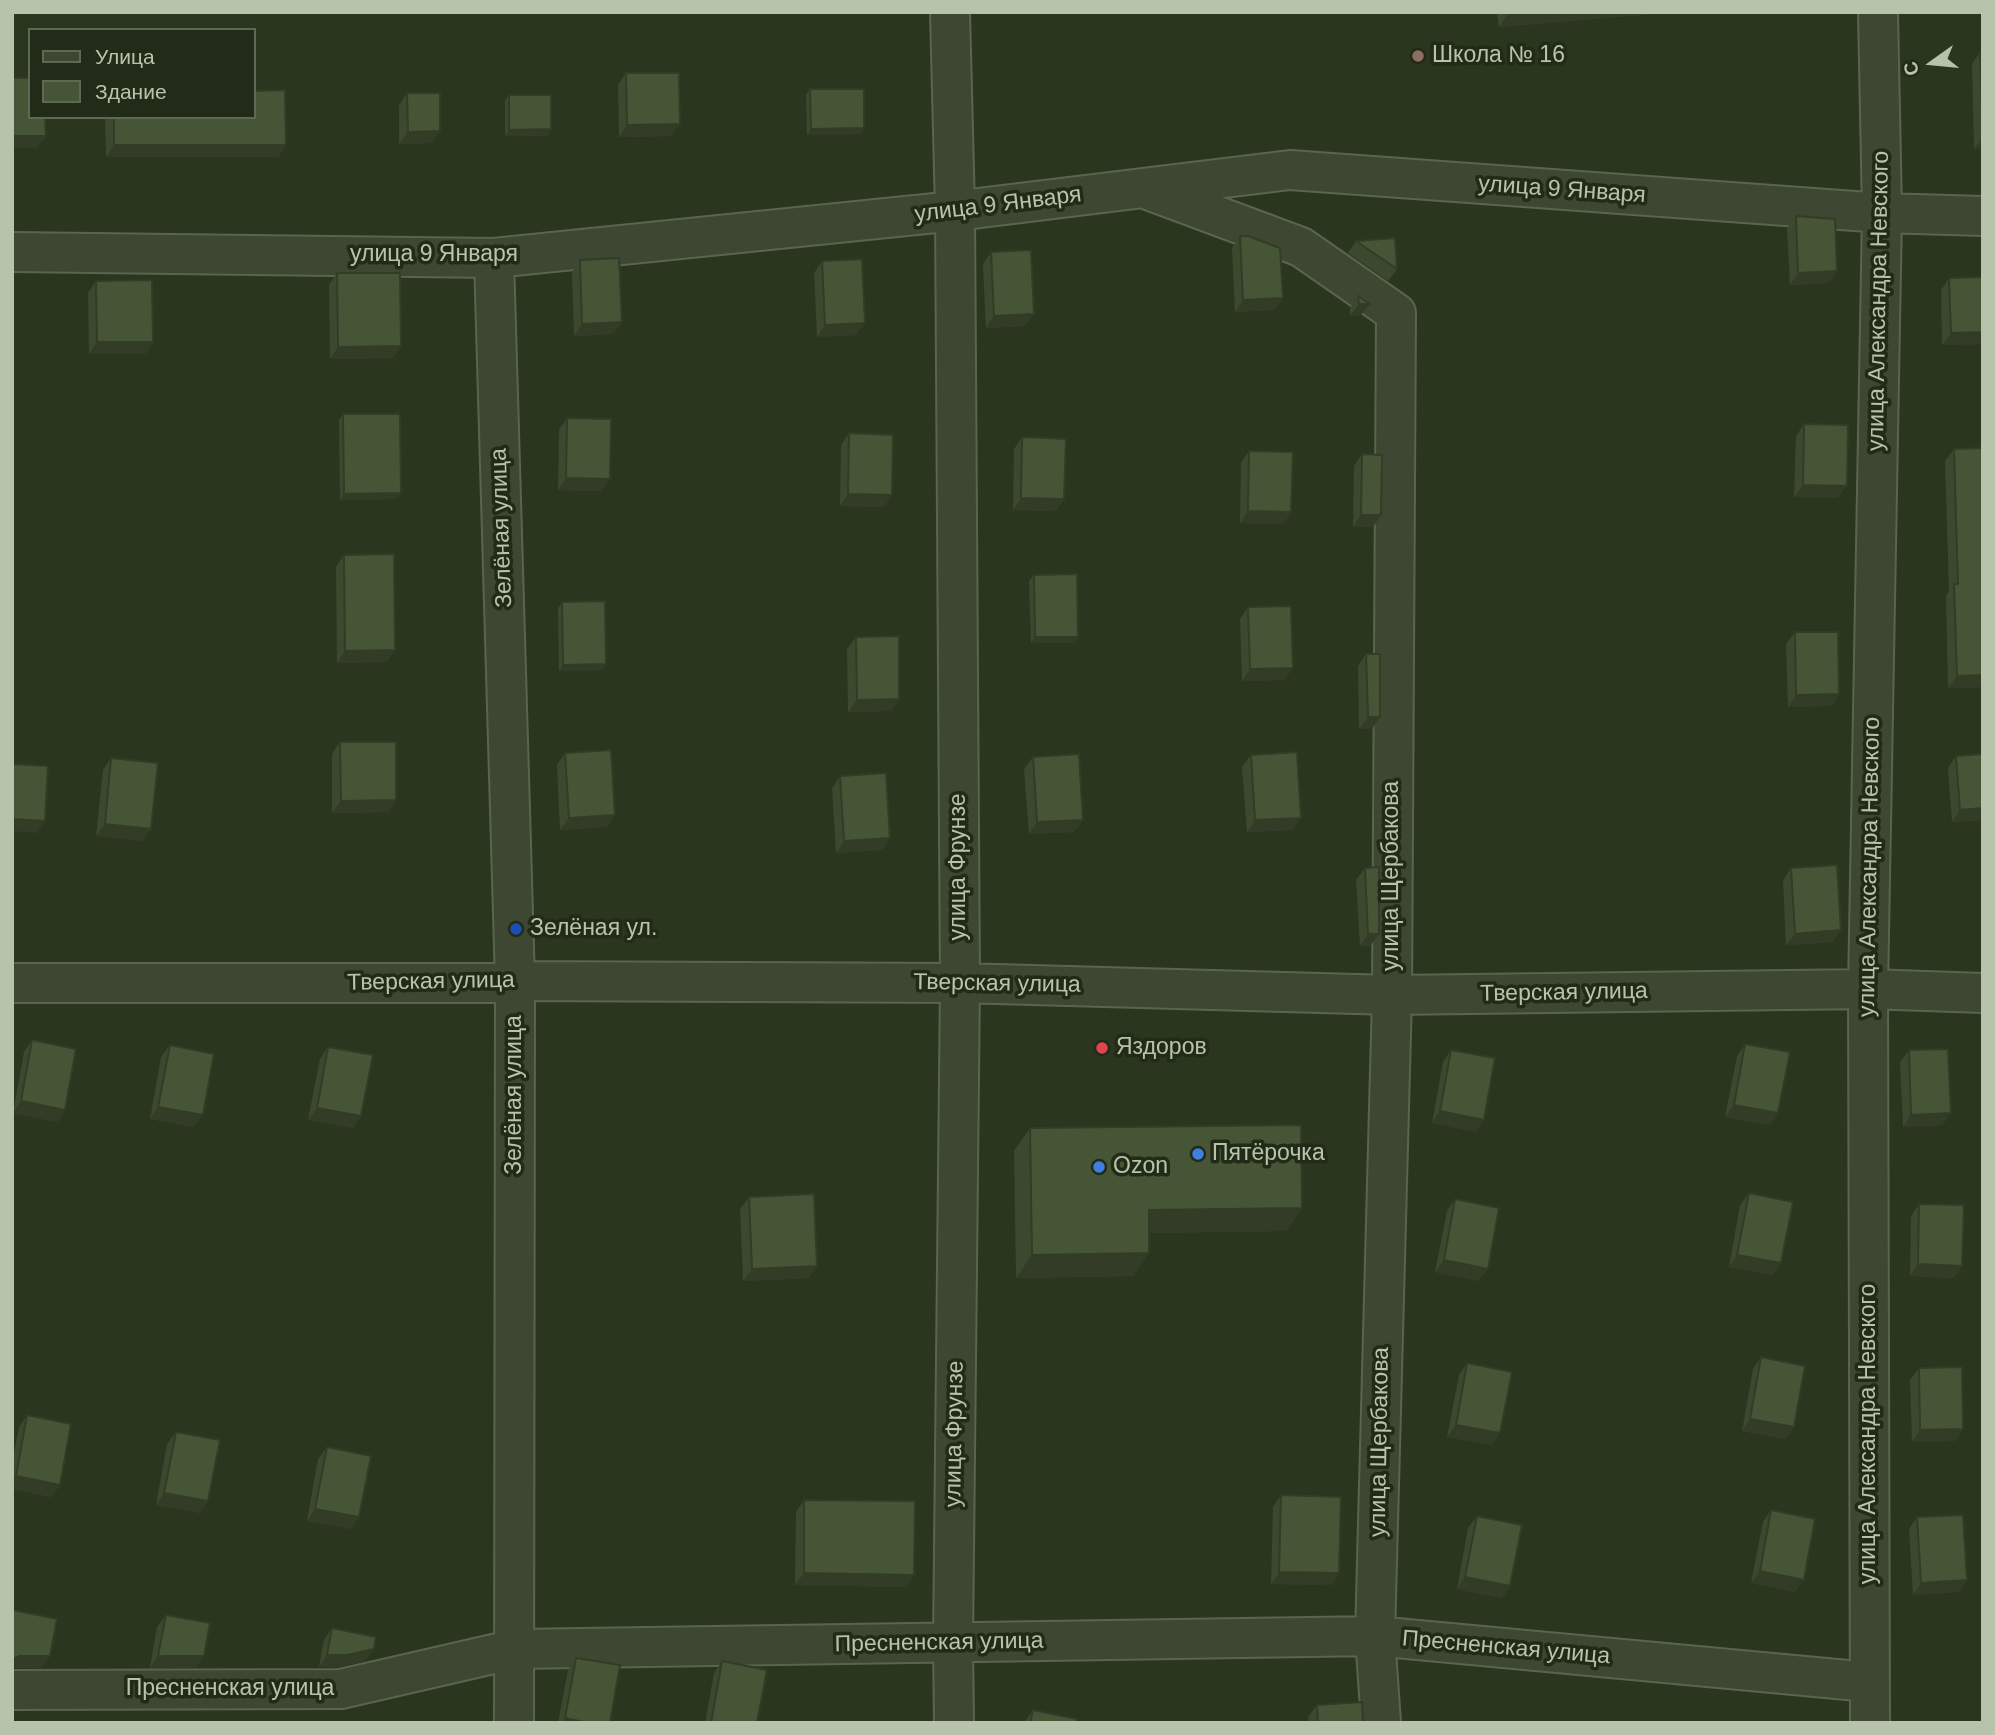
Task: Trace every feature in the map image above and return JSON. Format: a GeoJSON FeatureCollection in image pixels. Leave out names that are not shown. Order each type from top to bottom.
{"type":"FeatureCollection","features":[{"type":"Feature","properties":{"kind":"street","name":"улица Фрунзе"},"geometry":{"type":"LineString","coordinates":[[950,12],[955,211],[960,983],[954,1723]]}},
{"type":"Feature","properties":{"kind":"street","name":"улица Александра Невского"},"geometry":{"type":"LineString","coordinates":[[1870,1723],[1868,989],[1882,213],[1878,12]]}},
{"type":"Feature","properties":{"kind":"street","name":"улица 9 Января"},"geometry":{"type":"LineString","coordinates":[[12,252],[494,258],[955,211],[1290,170],[1882,213],[1983,216]]}},
{"type":"Feature","properties":{"kind":"street","name":"улица Щербакова"},"geometry":{"type":"LineString","coordinates":[[1142,188],[1301,247],[1395,313],[1392,995],[1376,1636],[1381,1723]]}},
{"type":"Feature","properties":{"kind":"street","name":"Зелёная улица"},"geometry":{"type":"LineString","coordinates":[[494,258],[515,983],[514,1723]]}},
{"type":"Feature","properties":{"kind":"street","name":"Тверская улица"},"geometry":{"type":"LineString","coordinates":[[12,983],[960,983],[1392,995],[1868,989],[1983,993]]}},
{"type":"Feature","properties":{"kind":"street","name":"Пресненская улица"},"geometry":{"type":"LineString","coordinates":[[12,1690],[341,1689],[515,1649],[1376,1636],[1869,1682]]}},
{"type":"Feature","properties":{"kind":"building"},"geometry":{"type":"Polygon","coordinates":[[[1980,52],[1983,52],[1983,134],[1980,52]]]}},
{"type":"Feature","properties":{"kind":"building"},"geometry":{"type":"Polygon","coordinates":[[[626,73],[679,73],[680,124],[627,125],[626,73]]]}},
{"type":"Feature","properties":{"kind":"building"},"geometry":{"type":"Polygon","coordinates":[[[12,78],[28,78],[28,119],[45,119],[46,136],[12,136],[12,78]]]}},
{"type":"Feature","properties":{"kind":"building"},"geometry":{"type":"Polygon","coordinates":[[[810,89],[864,89],[864,128],[811,129],[810,89]]]}},
{"type":"Feature","properties":{"kind":"building"},"geometry":{"type":"Polygon","coordinates":[[[285,90],[286,145],[114,145],[114,119],[256,119],[256,91],[285,90]]]}},
{"type":"Feature","properties":{"kind":"building"},"geometry":{"type":"Polygon","coordinates":[[[407,93],[440,93],[440,131],[408,132],[407,93]]]}},
{"type":"Feature","properties":{"kind":"building"},"geometry":{"type":"Polygon","coordinates":[[[509,95],[551,95],[551,129],[509,130],[509,95]]]}},
{"type":"Feature","properties":{"kind":"building"},"geometry":{"type":"Polygon","coordinates":[[[1796,216],[1835,219],[1837,271],[1798,273],[1796,216]]]}},
{"type":"Feature","properties":{"kind":"building"},"geometry":{"type":"Polygon","coordinates":[[[1240,236],[1248,236],[1280,248],[1283,298],[1243,300],[1240,236]]]}},
{"type":"Feature","properties":{"kind":"building"},"geometry":{"type":"Polygon","coordinates":[[[1395,238],[1397,269],[1356,241],[1395,238]]]}},
{"type":"Feature","properties":{"kind":"building"},"geometry":{"type":"Polygon","coordinates":[[[1031,250],[1034,314],[994,316],[991,252],[1031,250]]]}},
{"type":"Feature","properties":{"kind":"building"},"geometry":{"type":"Polygon","coordinates":[[[619,258],[622,322],[582,324],[580,260],[619,258]]]}},
{"type":"Feature","properties":{"kind":"building"},"geometry":{"type":"Polygon","coordinates":[[[862,259],[865,323],[825,325],[822,261],[862,259]]]}},
{"type":"Feature","properties":{"kind":"building"},"geometry":{"type":"Polygon","coordinates":[[[337,273],[400,273],[401,346],[338,347],[337,273]]]}},
{"type":"Feature","properties":{"kind":"building"},"geometry":{"type":"Polygon","coordinates":[[[1983,277],[1983,332],[1951,333],[1949,278],[1983,277]]]}},
{"type":"Feature","properties":{"kind":"building"},"geometry":{"type":"Polygon","coordinates":[[[152,280],[153,342],[97,342],[96,281],[152,280]]]}},
{"type":"Feature","properties":{"kind":"building"},"geometry":{"type":"Polygon","coordinates":[[[1358,296],[1370,304],[1359,304],[1358,296]]]}},
{"type":"Feature","properties":{"kind":"building"},"geometry":{"type":"Polygon","coordinates":[[[343,414],[400,414],[401,493],[344,494],[343,414]]]}},
{"type":"Feature","properties":{"kind":"building"},"geometry":{"type":"Polygon","coordinates":[[[567,418],[611,419],[610,479],[566,478],[567,418]]]}},
{"type":"Feature","properties":{"kind":"building"},"geometry":{"type":"Polygon","coordinates":[[[1804,424],[1848,425],[1847,486],[1803,485],[1804,424]]]}},
{"type":"Feature","properties":{"kind":"building"},"geometry":{"type":"Polygon","coordinates":[[[849,433],[893,435],[892,495],[848,494],[849,433]]]}},
{"type":"Feature","properties":{"kind":"building"},"geometry":{"type":"Polygon","coordinates":[[[1022,437],[1066,439],[1064,499],[1021,498],[1022,437]]]}},
{"type":"Feature","properties":{"kind":"building"},"geometry":{"type":"Polygon","coordinates":[[[1983,448],[1983,675],[1957,676],[1954,584],[1958,584],[1954,449],[1983,448]]]}},
{"type":"Feature","properties":{"kind":"building"},"geometry":{"type":"Polygon","coordinates":[[[1249,451],[1293,452],[1291,512],[1248,511],[1249,451]]]}},
{"type":"Feature","properties":{"kind":"building"},"geometry":{"type":"Polygon","coordinates":[[[1362,454],[1382,455],[1381,515],[1361,515],[1362,454]]]}},
{"type":"Feature","properties":{"kind":"building"},"geometry":{"type":"Polygon","coordinates":[[[394,554],[395,650],[345,651],[344,555],[394,554]]]}},
{"type":"Feature","properties":{"kind":"building"},"geometry":{"type":"Polygon","coordinates":[[[1077,574],[1078,637],[1035,637],[1034,575],[1077,574]]]}},
{"type":"Feature","properties":{"kind":"building"},"geometry":{"type":"Polygon","coordinates":[[[605,601],[606,664],[563,665],[562,602],[605,601]]]}},
{"type":"Feature","properties":{"kind":"building"},"geometry":{"type":"Polygon","coordinates":[[[1291,606],[1293,668],[1250,669],[1248,607],[1291,606]]]}},
{"type":"Feature","properties":{"kind":"building"},"geometry":{"type":"Polygon","coordinates":[[[1795,632],[1838,632],[1839,694],[1796,695],[1795,632]]]}},
{"type":"Feature","properties":{"kind":"building"},"geometry":{"type":"Polygon","coordinates":[[[899,636],[899,699],[857,700],[856,637],[899,636]]]}},
{"type":"Feature","properties":{"kind":"building"},"geometry":{"type":"Polygon","coordinates":[[[1366,654],[1380,654],[1380,717],[1368,717],[1366,654]]]}},
{"type":"Feature","properties":{"kind":"building"},"geometry":{"type":"Polygon","coordinates":[[[340,742],[396,742],[396,800],[341,801],[340,742]]]}},
{"type":"Feature","properties":{"kind":"building"},"geometry":{"type":"Polygon","coordinates":[[[611,750],[615,815],[569,818],[565,753],[611,750]]]}},
{"type":"Feature","properties":{"kind":"building"},"geometry":{"type":"Polygon","coordinates":[[[1297,752],[1301,818],[1255,820],[1251,755],[1297,752]]]}},
{"type":"Feature","properties":{"kind":"building"},"geometry":{"type":"Polygon","coordinates":[[[1079,754],[1083,820],[1037,822],[1033,757],[1079,754]]]}},
{"type":"Feature","properties":{"kind":"building"},"geometry":{"type":"Polygon","coordinates":[[[1983,754],[1983,808],[1960,810],[1956,756],[1983,754]]]}},
{"type":"Feature","properties":{"kind":"building"},"geometry":{"type":"Polygon","coordinates":[[[111,758],[158,763],[151,829],[105,824],[111,758]]]}},
{"type":"Feature","properties":{"kind":"building"},"geometry":{"type":"Polygon","coordinates":[[[12,764],[48,766],[45,821],[12,819],[12,764]]]}},
{"type":"Feature","properties":{"kind":"building"},"geometry":{"type":"Polygon","coordinates":[[[886,773],[890,838],[844,841],[840,776],[886,773]]]}},
{"type":"Feature","properties":{"kind":"building"},"geometry":{"type":"Polygon","coordinates":[[[1837,865],[1841,930],[1795,934],[1791,868],[1837,865]]]}},
{"type":"Feature","properties":{"kind":"building"},"geometry":{"type":"Polygon","coordinates":[[[1379,867],[1379,934],[1368,934],[1365,868],[1379,867]]]}},
{"type":"Feature","properties":{"kind":"building"},"geometry":{"type":"Polygon","coordinates":[[[32,1040],[76,1049],[65,1110],[21,1101],[32,1040]]]}},
{"type":"Feature","properties":{"kind":"building"},"geometry":{"type":"Polygon","coordinates":[[[1745,1044],[1790,1052],[1778,1113],[1734,1105],[1745,1044]]]}},
{"type":"Feature","properties":{"kind":"building"},"geometry":{"type":"Polygon","coordinates":[[[170,1045],[214,1054],[203,1115],[158,1107],[170,1045]]]}},
{"type":"Feature","properties":{"kind":"building"},"geometry":{"type":"Polygon","coordinates":[[[328,1047],[373,1055],[361,1116],[317,1108],[328,1047]]]}},
{"type":"Feature","properties":{"kind":"building"},"geometry":{"type":"Polygon","coordinates":[[[1948,1049],[1951,1113],[1911,1115],[1909,1050],[1948,1049]]]}},
{"type":"Feature","properties":{"kind":"building"},"geometry":{"type":"Polygon","coordinates":[[[1451,1050],[1495,1058],[1484,1120],[1440,1111],[1451,1050]]]}},
{"type":"Feature","properties":{"kind":"building"},"geometry":{"type":"Polygon","coordinates":[[[1301,1125],[1302,1208],[1149,1210],[1149,1253],[1032,1255],[1030,1128],[1301,1125]]]}},
{"type":"Feature","properties":{"kind":"building"},"geometry":{"type":"Polygon","coordinates":[[[1749,1193],[1793,1202],[1781,1263],[1737,1255],[1749,1193]]]}},
{"type":"Feature","properties":{"kind":"building"},"geometry":{"type":"Polygon","coordinates":[[[814,1194],[817,1266],[752,1269],[749,1197],[814,1194]]]}},
{"type":"Feature","properties":{"kind":"building"},"geometry":{"type":"Polygon","coordinates":[[[1455,1199],[1499,1208],[1488,1269],[1444,1260],[1455,1199]]]}},
{"type":"Feature","properties":{"kind":"building"},"geometry":{"type":"Polygon","coordinates":[[[1919,1204],[1964,1205],[1962,1266],[1918,1264],[1919,1204]]]}},
{"type":"Feature","properties":{"kind":"building"},"geometry":{"type":"Polygon","coordinates":[[[1761,1357],[1805,1366],[1794,1427],[1750,1419],[1761,1357]]]}},
{"type":"Feature","properties":{"kind":"building"},"geometry":{"type":"Polygon","coordinates":[[[1467,1363],[1512,1372],[1500,1433],[1456,1425],[1467,1363]]]}},
{"type":"Feature","properties":{"kind":"building"},"geometry":{"type":"Polygon","coordinates":[[[1962,1367],[1963,1429],[1920,1430],[1919,1368],[1962,1367]]]}},
{"type":"Feature","properties":{"kind":"building"},"geometry":{"type":"Polygon","coordinates":[[[27,1415],[71,1424],[60,1485],[16,1476],[27,1415]]]}},
{"type":"Feature","properties":{"kind":"building"},"geometry":{"type":"Polygon","coordinates":[[[176,1432],[220,1440],[208,1501],[164,1493],[176,1432]]]}},
{"type":"Feature","properties":{"kind":"building"},"geometry":{"type":"Polygon","coordinates":[[[327,1447],[371,1456],[359,1517],[315,1509],[327,1447]]]}},
{"type":"Feature","properties":{"kind":"building"},"geometry":{"type":"Polygon","coordinates":[[[1281,1495],[1341,1497],[1339,1573],[1279,1572],[1281,1495]]]}},
{"type":"Feature","properties":{"kind":"building"},"geometry":{"type":"Polygon","coordinates":[[[804,1500],[915,1501],[914,1575],[804,1573],[804,1500]]]}},
{"type":"Feature","properties":{"kind":"building"},"geometry":{"type":"Polygon","coordinates":[[[1771,1510],[1815,1519],[1804,1580],[1760,1571],[1771,1510]]]}},
{"type":"Feature","properties":{"kind":"building"},"geometry":{"type":"Polygon","coordinates":[[[1963,1515],[1967,1580],[1921,1583],[1917,1517],[1963,1515]]]}},
{"type":"Feature","properties":{"kind":"building"},"geometry":{"type":"Polygon","coordinates":[[[1477,1516],[1522,1525],[1510,1586],[1465,1577],[1477,1516]]]}},
{"type":"Feature","properties":{"kind":"building"},"geometry":{"type":"Polygon","coordinates":[[[13,1610],[57,1619],[50,1656],[20,1656],[12,1659],[13,1610]]]}},
{"type":"Feature","properties":{"kind":"building"},"geometry":{"type":"Polygon","coordinates":[[[166,1615],[210,1623],[204,1656],[158,1656],[166,1615]]]}},
{"type":"Feature","properties":{"kind":"building"},"geometry":{"type":"Polygon","coordinates":[[[332,1628],[376,1637],[374,1649],[347,1655],[327,1655],[332,1628]]]}},
{"type":"Feature","properties":{"kind":"building"},"geometry":{"type":"Polygon","coordinates":[[[576,1658],[620,1665],[610,1723],[589,1723],[565,1718],[576,1658]]]}},
{"type":"Feature","properties":{"kind":"building"},"geometry":{"type":"Polygon","coordinates":[[[722,1661],[767,1670],[757,1723],[711,1723],[722,1661]]]}},
{"type":"Feature","properties":{"kind":"building"},"geometry":{"type":"Polygon","coordinates":[[[1362,1702],[1363,1723],[1318,1723],[1317,1705],[1362,1702]]]}},
{"type":"Feature","properties":{"kind":"building"},"geometry":{"type":"Polygon","coordinates":[[[1033,1710],[1077,1719],[1076,1723],[1030,1723],[1033,1710]]]}},
{"type":"Feature","properties":{"kind":"place","name":"Школа № 16"},"geometry":{"type":"Point","coordinates":[1418,56]}},
{"type":"Feature","properties":{"kind":"place","name":"Зелёная ул."},"geometry":{"type":"Point","coordinates":[516,929]}},
{"type":"Feature","properties":{"kind":"place","name":"Яздоров"},"geometry":{"type":"Point","coordinates":[1102,1048]}},
{"type":"Feature","properties":{"kind":"place","name":"Пятёрочка"},"geometry":{"type":"Point","coordinates":[1198,1154]}},
{"type":"Feature","properties":{"kind":"place","name":"Ozon"},"geometry":{"type":"Point","coordinates":[1099,1167]}}]}
